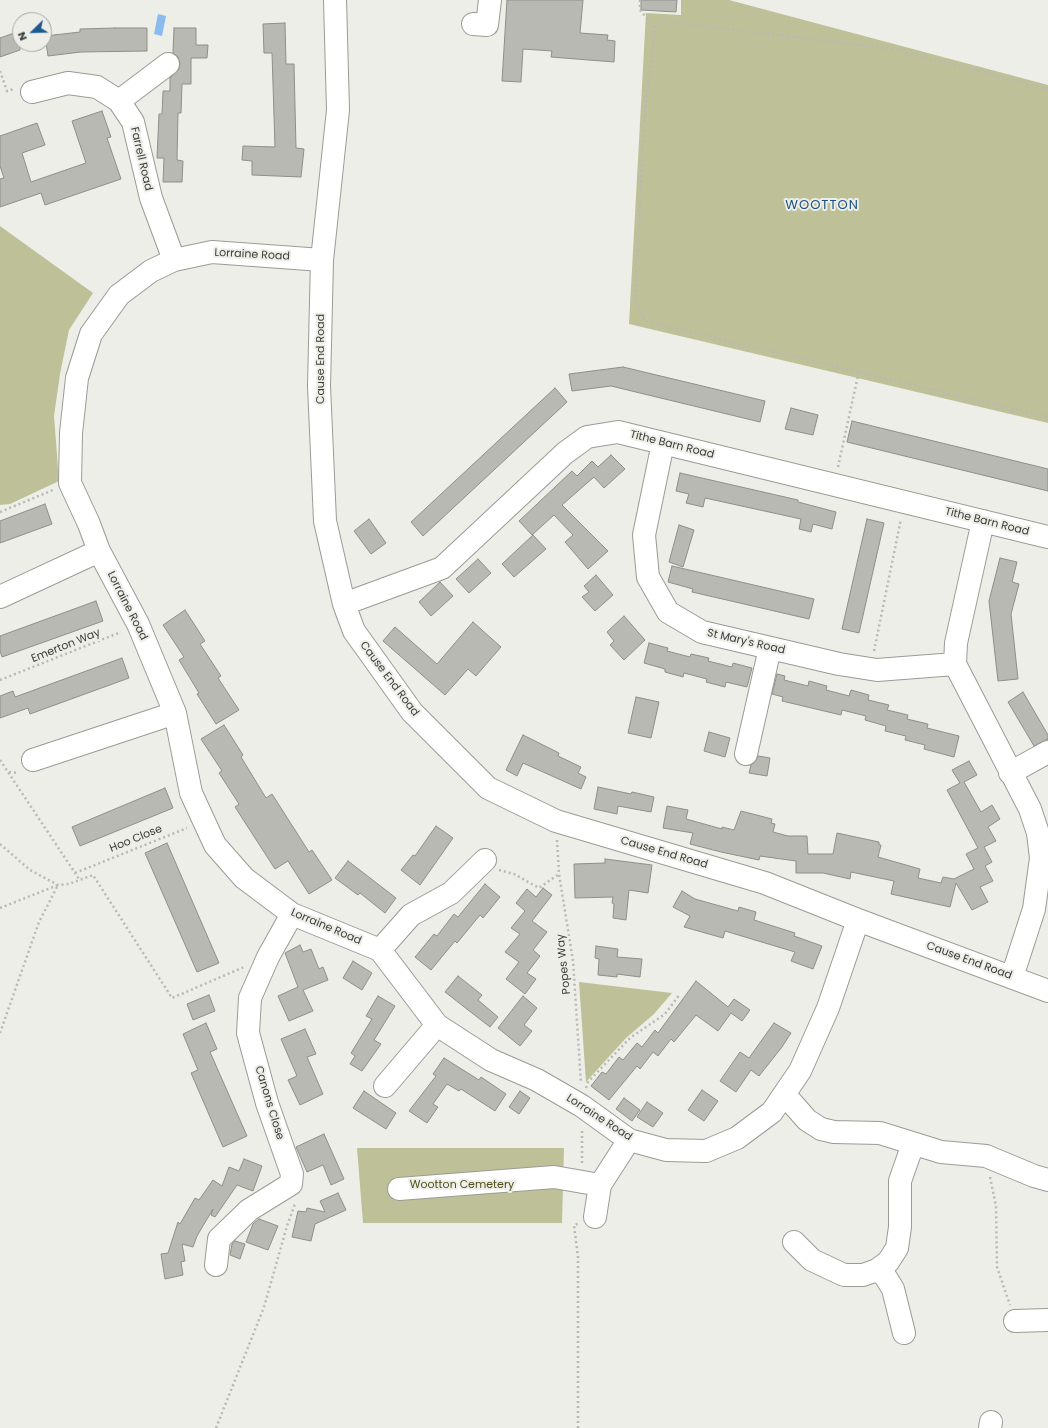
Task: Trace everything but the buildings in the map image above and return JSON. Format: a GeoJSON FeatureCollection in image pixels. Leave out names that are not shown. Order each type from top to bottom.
{"type":"FeatureCollection","features":[{"type":"Feature","properties":{"kind":"street","name":"Cause End Road"},"geometry":{"type":"LineString","coordinates":[[334,0],[338,110],[322,260],[319,386],[325,521],[344,604],[354,631],[412,712],[488,788],[556,821],[765,883],[858,920],[1048,991]]}},
{"type":"Feature","properties":{"kind":"street"},"geometry":{"type":"LineString","coordinates":[[473,24],[487,25],[490,0]]}},
{"type":"Feature","properties":{"kind":"street"},"geometry":{"type":"LineString","coordinates":[[119,101],[168,64]]}},
{"type":"Feature","properties":{"kind":"street","name":"Farrell Road"},"geometry":{"type":"LineString","coordinates":[[32,92],[68,84],[97,87],[119,101],[133,122],[151,198],[174,260]]}},
{"type":"Feature","properties":{"kind":"street","name":"Lorraine Road"},"geometry":{"type":"LineString","coordinates":[[322,260],[212,252],[174,260],[151,271],[119,295],[91,334],[77,378],[71,433],[70,483],[89,524],[99,551],[139,626],[175,713],[191,793],[215,845],[244,878],[292,914],[380,950],[437,1025],[491,1060],[537,1080],[582,1105],[629,1140],[666,1150],[706,1151],[737,1138],[772,1112],[800,1071],[828,1008],[858,920]]}},
{"type":"Feature","properties":{"kind":"street","name":"Tithe Barn Road"},"geometry":{"type":"LineString","coordinates":[[344,604],[442,568],[565,453],[587,437],[618,432],[1048,537]]}},
{"type":"Feature","properties":{"kind":"street","name":"St Mary's Road"},"geometry":{"type":"LineString","coordinates":[[663,443],[644,535],[648,577],[668,612],[702,632],[871,669],[896,669],[955,664]]}},
{"type":"Feature","properties":{"kind":"street"},"geometry":{"type":"LineString","coordinates":[[983,521],[956,643],[955,664],[1010,773],[1030,809],[1038,832],[1041,858],[1034,909],[1012,977]]}},
{"type":"Feature","properties":{"kind":"street"},"geometry":{"type":"LineString","coordinates":[[0,597],[99,551]]}},
{"type":"Feature","properties":{"kind":"street"},"geometry":{"type":"LineString","coordinates":[[746,754],[770,648]]}},
{"type":"Feature","properties":{"kind":"street"},"geometry":{"type":"LineString","coordinates":[[33,760],[175,713]]}},
{"type":"Feature","properties":{"kind":"street"},"geometry":{"type":"LineString","coordinates":[[1010,773],[1048,752]]}},
{"type":"Feature","properties":{"kind":"street"},"geometry":{"type":"LineString","coordinates":[[380,950],[411,915],[451,892],[486,861]]}},
{"type":"Feature","properties":{"kind":"street","name":"Canons Close"},"geometry":{"type":"LineString","coordinates":[[292,914],[268,957],[250,998],[248,1033],[267,1103],[292,1174],[301,1184]]}},
{"type":"Feature","properties":{"kind":"street"},"geometry":{"type":"LineString","coordinates":[[385,1086],[437,1025]]}},
{"type":"Feature","properties":{"kind":"street"},"geometry":{"type":"LineString","coordinates":[[785,1095],[807,1120],[821,1128],[834,1132],[880,1133],[941,1152],[986,1156],[1034,1176],[1048,1180]]}},
{"type":"Feature","properties":{"kind":"street"},"geometry":{"type":"LineString","coordinates":[[595,1217],[600,1185],[629,1140]]}},
{"type":"Feature","properties":{"kind":"street"},"geometry":{"type":"LineString","coordinates":[[794,1242],[812,1260],[844,1275],[863,1275],[877,1270],[888,1262],[897,1248],[900,1227],[900,1181],[913,1144]]}},
{"type":"Feature","properties":{"kind":"street"},"geometry":{"type":"LineString","coordinates":[[399,1189],[554,1177],[600,1185]]}},
{"type":"Feature","properties":{"kind":"street"},"geometry":{"type":"LineString","coordinates":[[216,1265],[219,1239],[249,1210],[301,1184]]}},
{"type":"Feature","properties":{"kind":"street"},"geometry":{"type":"LineString","coordinates":[[877,1270],[885,1276],[893,1289],[904,1333]]}},
{"type":"Feature","properties":{"kind":"street"},"geometry":{"type":"LineString","coordinates":[[1015,1321],[1048,1320]]}},
{"type":"Feature","properties":{"kind":"path"},"geometry":{"type":"LineString","coordinates":[[640,0],[640,10],[655,28]]}},
{"type":"Feature","properties":{"kind":"path"},"geometry":{"type":"LineString","coordinates":[[1048,89],[893,49],[663,21],[655,28],[644,119],[635,300],[645,321],[1048,417]]}},
{"type":"Feature","properties":{"kind":"path"},"geometry":{"type":"LineString","coordinates":[[834,485],[859,371]]}},
{"type":"Feature","properties":{"kind":"path"},"geometry":{"type":"LineString","coordinates":[[0,512],[70,483]]}},
{"type":"Feature","properties":{"kind":"path"},"geometry":{"type":"LineString","coordinates":[[871,669],[905,502]]}},
{"type":"Feature","properties":{"kind":"path","name":"Emerton Way"},"geometry":{"type":"LineString","coordinates":[[0,680],[139,626]]}},
{"type":"Feature","properties":{"kind":"path"},"geometry":{"type":"LineString","coordinates":[[0,760],[79,879]]}},
{"type":"Feature","properties":{"kind":"path","name":"Hoo Close"},"geometry":{"type":"LineString","coordinates":[[75,873],[204,821]]}},
{"type":"Feature","properties":{"kind":"path","name":"Popes Way"},"geometry":{"type":"LineString","coordinates":[[556,821],[560,874],[573,961],[582,1105]]}},
{"type":"Feature","properties":{"kind":"path"},"geometry":{"type":"LineString","coordinates":[[0,844],[30,870],[58,885]]}},
{"type":"Feature","properties":{"kind":"path"},"geometry":{"type":"LineString","coordinates":[[486,861],[539,888],[560,874]]}},
{"type":"Feature","properties":{"kind":"path"},"geometry":{"type":"LineString","coordinates":[[0,908],[58,885],[69,884],[93,875],[172,998],[268,957]]}},
{"type":"Feature","properties":{"kind":"path"},"geometry":{"type":"LineString","coordinates":[[0,1033],[39,922],[58,885]]}},
{"type":"Feature","properties":{"kind":"path"},"geometry":{"type":"LineString","coordinates":[[600,1185],[582,1166],[582,1105],[588,1082],[630,1038],[665,1014],[680,994]]}},
{"type":"Feature","properties":{"kind":"path"},"geometry":{"type":"LineString","coordinates":[[986,1156],[996,1206],[996,1267],[1015,1321]]}},
{"type":"Feature","properties":{"kind":"path"},"geometry":{"type":"LineString","coordinates":[[216,1428],[264,1307],[287,1226],[301,1184]]}},
{"type":"Feature","properties":{"kind":"path"},"geometry":{"type":"LineString","coordinates":[[578,1428],[578,1257],[574,1225],[595,1217]]}},
{"type":"Feature","properties":{"kind":"green space"},"geometry":{"type":"Polygon","coordinates":[[[681,0],[729,0],[1048,85],[1048,423],[629,324],[646,13],[681,15],[681,0]]]}},
{"type":"Feature","properties":{"kind":"green space"},"geometry":{"type":"Polygon","coordinates":[[[0,226],[93,293],[69,330],[60,374],[54,416],[59,481],[10,504],[0,505],[0,226]]]}},
{"type":"Feature","properties":{"kind":"green space"},"geometry":{"type":"Polygon","coordinates":[[[579,982],[672,993],[654,1014],[626,1038],[586,1082],[579,982]]]}},
{"type":"Feature","properties":{"kind":"green space","name":"Wootton Cemetery"},"geometry":{"type":"Polygon","coordinates":[[[357,1148],[564,1148],[562,1223],[363,1223],[357,1148]]]}},
{"type":"Feature","properties":{"kind":"water"},"geometry":{"type":"Polygon","coordinates":[[[158,14],[166,16],[162,36],[154,34],[158,14]]]}},
{"type":"Feature","properties":{"kind":"district","name":"WOOTTON"},"geometry":{"type":"Point","coordinates":[822,206]}}]}
